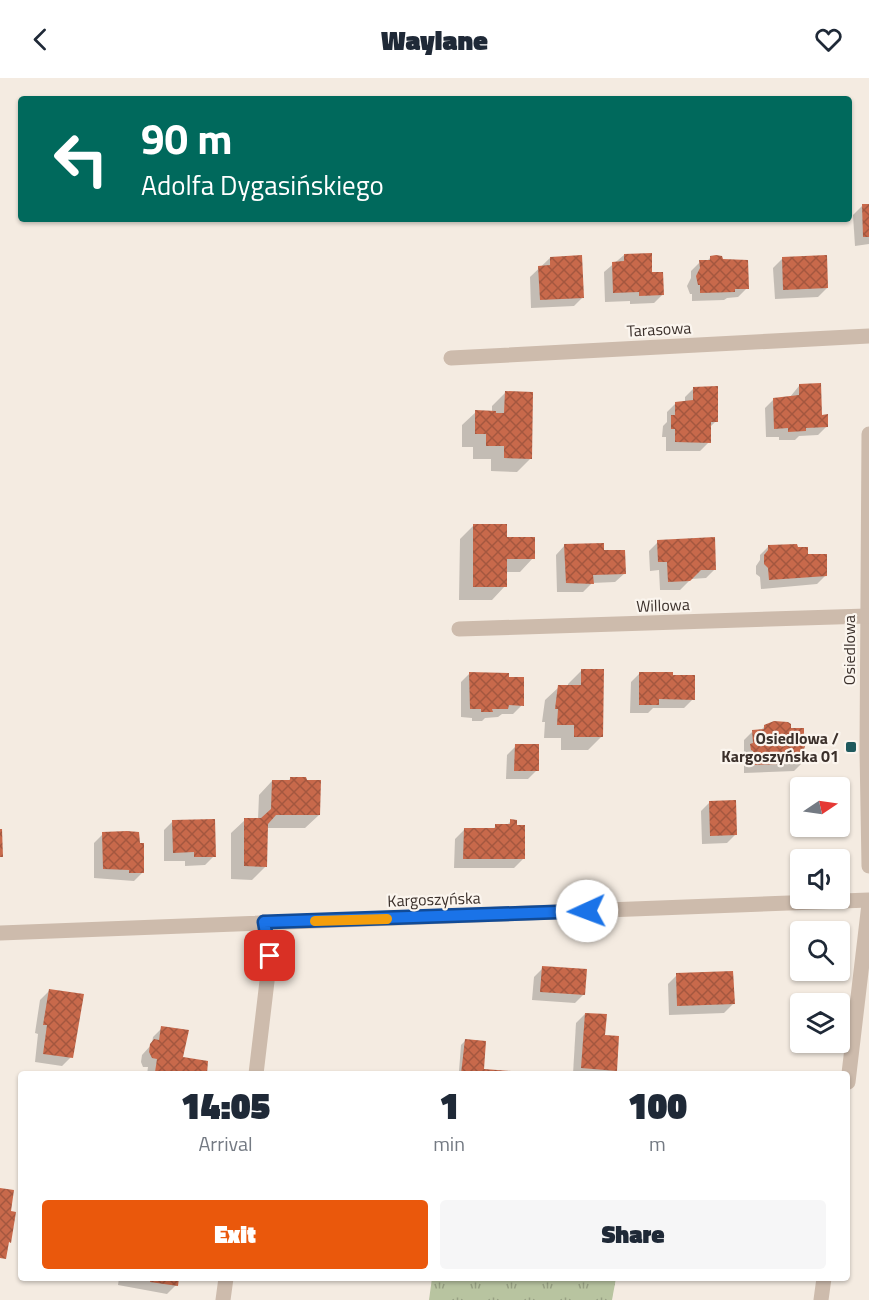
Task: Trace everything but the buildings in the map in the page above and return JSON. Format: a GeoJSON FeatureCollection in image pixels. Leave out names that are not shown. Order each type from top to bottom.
{"type":"FeatureCollection","features":[{"type":"Feature","properties":{"kind":"street","name":"Tarasowa"},"geometry":{"type":"LineString","coordinates":[[451,358],[869,336]]}},
{"type":"Feature","properties":{"kind":"street","name":"Osiedlowa"},"geometry":{"type":"LineString","coordinates":[[869,434],[867,616],[869,866]]}},
{"type":"Feature","properties":{"kind":"street","name":"Willowa"},"geometry":{"type":"LineString","coordinates":[[459,629],[867,616]]}},
{"type":"Feature","properties":{"kind":"street","name":"Kargoszyńska"},"geometry":{"type":"LineString","coordinates":[[0,933],[869,902]]}},
{"type":"Feature","properties":{"kind":"street"},"geometry":{"type":"LineString","coordinates":[[849,1071],[869,902]]}},
{"type":"Feature","properties":{"kind":"street"},"geometry":{"type":"LineString","coordinates":[[256,1071],[270,956],[264,922]]}},
{"type":"Feature","properties":{"kind":"street"},"geometry":{"type":"LineString","coordinates":[[223,1300],[226,1281]]}},
{"type":"Feature","properties":{"kind":"street"},"geometry":{"type":"LineString","coordinates":[[821,1300],[824,1281]]}},
{"type":"Feature","properties":{"kind":"green space"},"geometry":{"type":"Polygon","coordinates":[[[432,1281],[615,1281],[612,1300],[429,1300],[432,1281]]]}},
{"type":"Feature","properties":{"kind":"slow traffic"},"geometry":{"type":"LineString","coordinates":[[315,921],[387,919]]}},
{"type":"Feature","properties":{"kind":"place","name":"Osiedlowa / Kargoszyńska 01"},"geometry":{"type":"Point","coordinates":[851,747]}},
{"type":"Feature","properties":{"kind":"route"},"geometry":{"type":"LineString","coordinates":[[270,956],[264,922],[587,911]]}}]}
